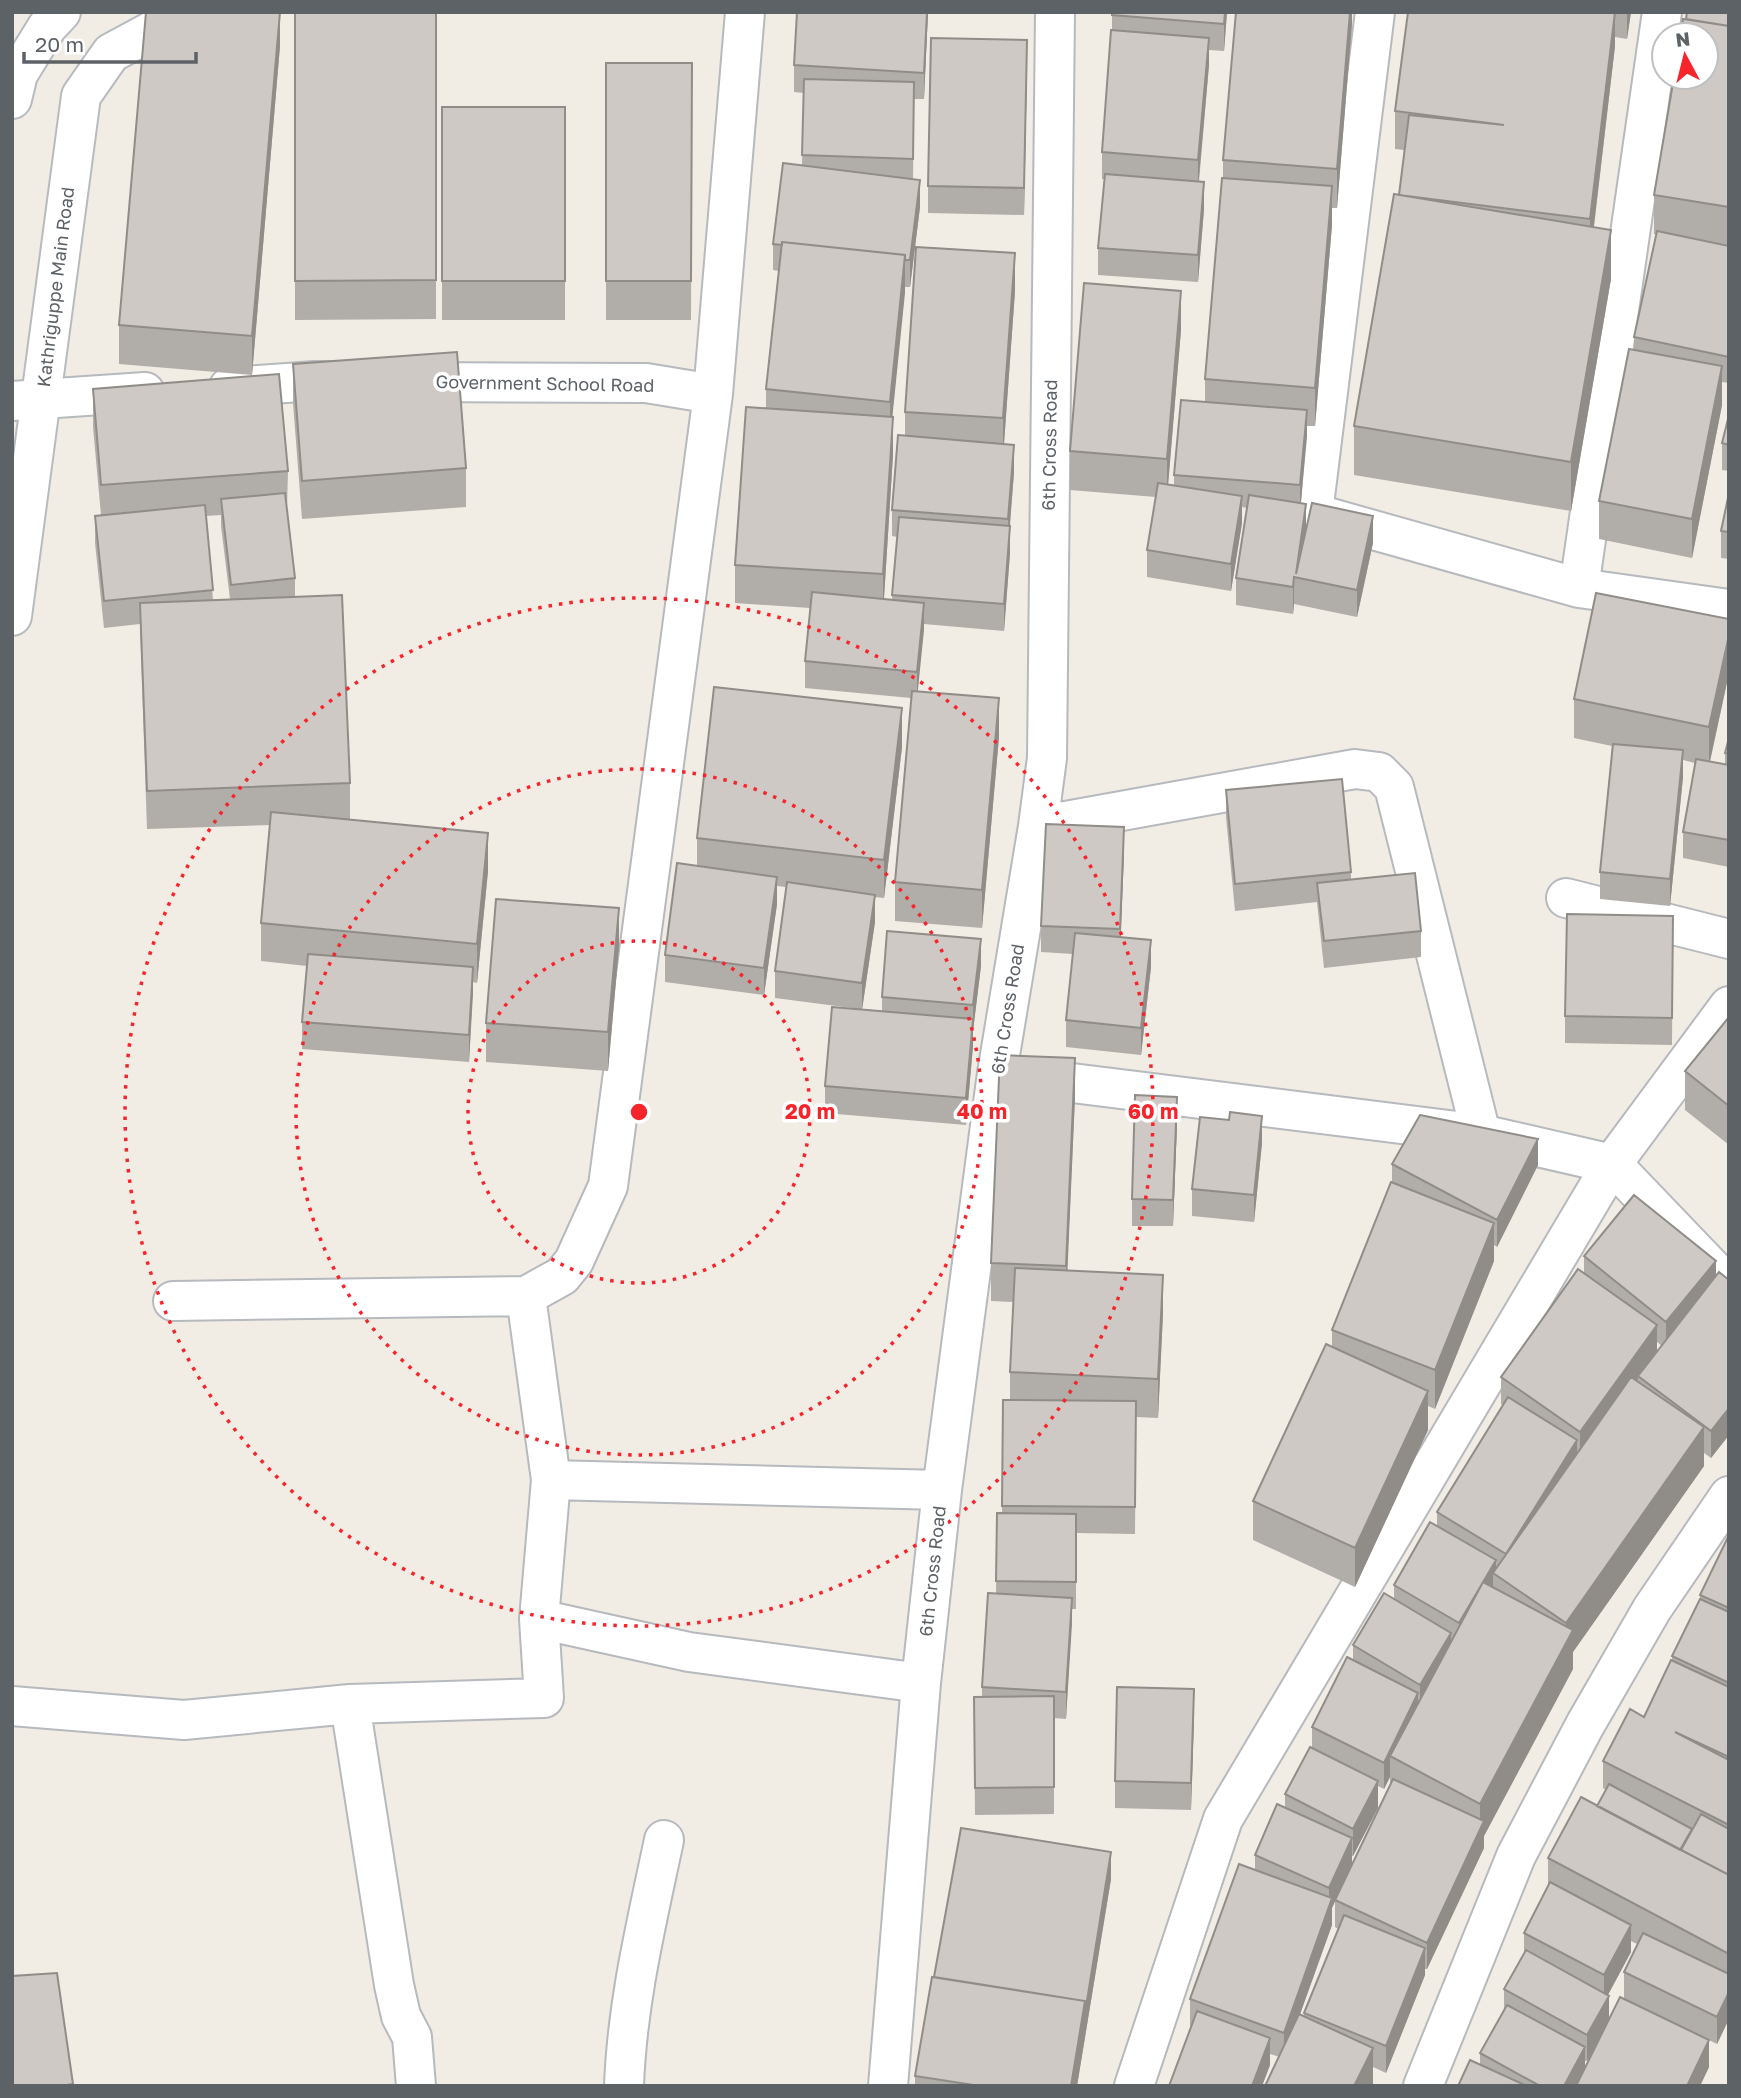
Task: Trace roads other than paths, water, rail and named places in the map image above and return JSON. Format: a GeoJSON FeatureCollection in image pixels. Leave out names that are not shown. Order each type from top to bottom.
{"type":"FeatureCollection","features":[{"type":"Feature","properties":{"kind":"street"},"geometry":{"type":"LineString","coordinates":[[12,99],[18,74],[47,27],[61,12]]}},
{"type":"Feature","properties":{"kind":"street","name":"Kathriguppe Main Road"},"geometry":{"type":"LineString","coordinates":[[12,616],[27,400],[80,96],[111,53],[187,12]]}},
{"type":"Feature","properties":{"kind":"street"},"geometry":{"type":"LineString","coordinates":[[173,1301],[526,1296],[562,1276],[574,1261],[608,1186],[713,394],[745,12]]}},
{"type":"Feature","properties":{"kind":"street","name":"6th Cross Road"},"geometry":{"type":"LineString","coordinates":[[888,2086],[921,1683],[942,1490],[997,1073],[1038,826],[1046,758],[1055,12]]}},
{"type":"Feature","properties":{"kind":"street"},"geometry":{"type":"LineString","coordinates":[[1375,12],[1313,513],[1579,588],[1729,609]]}},
{"type":"Feature","properties":{"kind":"street"},"geometry":{"type":"LineString","coordinates":[[1579,588],[1662,12]]}},
{"type":"Feature","properties":{"kind":"street","name":"Government School Road"},"geometry":{"type":"LineString","coordinates":[[27,400],[315,381],[646,383],[713,394]]}},
{"type":"Feature","properties":{"kind":"street"},"geometry":{"type":"LineString","coordinates":[[1038,826],[1355,769],[1379,772],[1394,787],[1481,1134]]}},
{"type":"Feature","properties":{"kind":"street"},"geometry":{"type":"LineString","coordinates":[[1566,898],[1729,939]]}},
{"type":"Feature","properties":{"kind":"street"},"geometry":{"type":"LineString","coordinates":[[1134,2086],[1223,1819],[1612,1164],[1729,1006]]}},
{"type":"Feature","properties":{"kind":"street"},"geometry":{"type":"LineString","coordinates":[[997,1073],[1481,1134],[1612,1164],[1729,1286]]}},
{"type":"Feature","properties":{"kind":"street"},"geometry":{"type":"LineString","coordinates":[[12,1706],[184,1720],[350,1704],[544,1698],[539,1619],[551,1480],[526,1296]]}},
{"type":"Feature","properties":{"kind":"street"},"geometry":{"type":"LineString","coordinates":[[551,1480],[942,1490]]}},
{"type":"Feature","properties":{"kind":"street"},"geometry":{"type":"LineString","coordinates":[[1423,2086],[1516,1856],[1585,1725],[1652,1609],[1729,1496]]}},
{"type":"Feature","properties":{"kind":"street"},"geometry":{"type":"LineString","coordinates":[[539,1619],[689,1652],[921,1683]]}},
{"type":"Feature","properties":{"kind":"street"},"geometry":{"type":"LineString","coordinates":[[350,1704],[394,1985],[401,2016],[412,2037],[416,2086]]}},
{"type":"Feature","properties":{"kind":"street"},"geometry":{"type":"LineString","coordinates":[[624,2086],[625,2049],[635,1984],[664,1840]]}}]}
